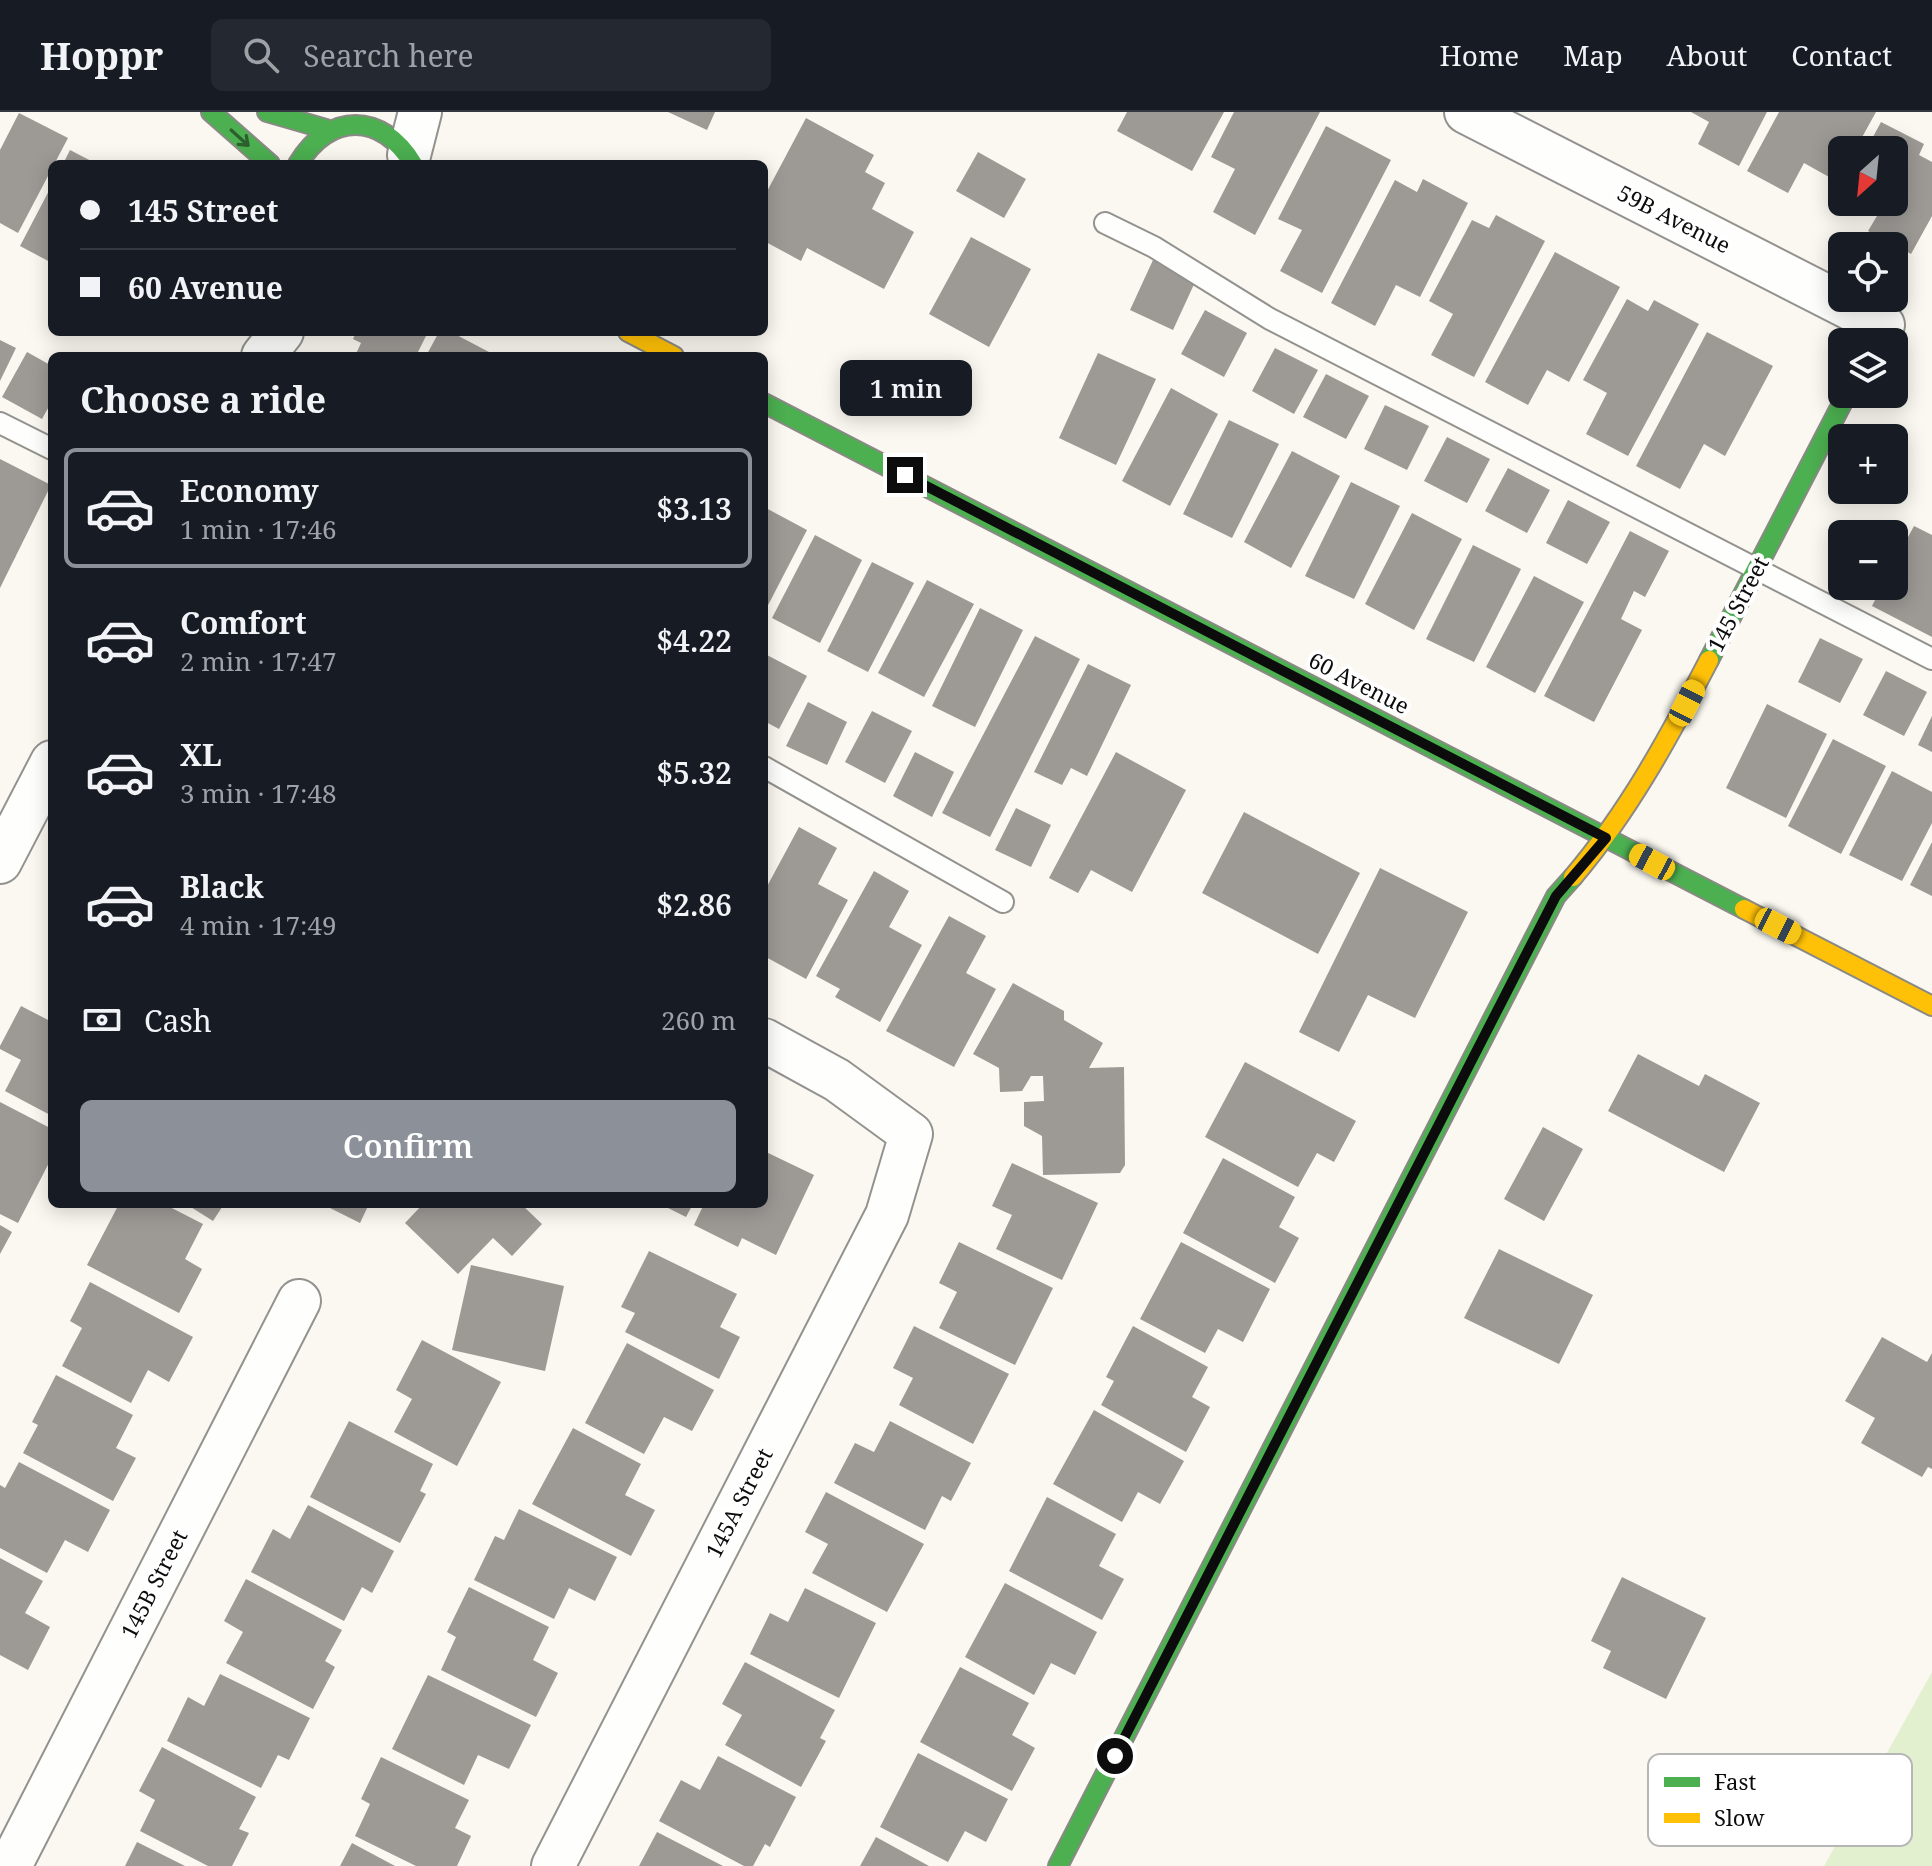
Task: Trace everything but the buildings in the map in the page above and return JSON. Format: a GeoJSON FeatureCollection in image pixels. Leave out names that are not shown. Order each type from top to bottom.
{"type":"FeatureCollection","features":[{"type":"Feature","properties":{"kind":"street"},"geometry":{"type":"LineString","coordinates":[[211,112],[265,160]]}},
{"type":"Feature","properties":{"kind":"street"},"geometry":{"type":"LineString","coordinates":[[267,112],[377,126],[402,144],[411,160]]}},
{"type":"Feature","properties":{"kind":"street"},"geometry":{"type":"LineString","coordinates":[[411,160],[420,112]]}},
{"type":"Feature","properties":{"kind":"street","name":"59B Avenue"},"geometry":{"type":"LineString","coordinates":[[1466,112],[1867,328]]}},
{"type":"Feature","properties":{"kind":"street"},"geometry":{"type":"LineString","coordinates":[[300,160],[313,139],[341,122]]}},
{"type":"Feature","properties":{"kind":"street"},"geometry":{"type":"LineString","coordinates":[[265,352],[279,336]]}},
{"type":"Feature","properties":{"kind":"street"},"geometry":{"type":"LineString","coordinates":[[636,336],[666,352]]}},
{"type":"Feature","properties":{"kind":"street","name":"60 Avenue"},"geometry":{"type":"LineString","coordinates":[[768,405],[1932,1006]]}},
{"type":"Feature","properties":{"kind":"street","name":"145 Street"},"geometry":{"type":"LineString","coordinates":[[1058,1866],[1556,896],[1606,838],[1659,757],[1840,408]]}},
{"type":"Feature","properties":{"kind":"street"},"geometry":{"type":"LineString","coordinates":[[0,862],[48,770]]}},
{"type":"Feature","properties":{"kind":"street","name":"145A Street"},"geometry":{"type":"LineString","coordinates":[[553,1866],[887,1215],[911,1134],[837,1080],[768,1042]]}},
{"type":"Feature","properties":{"kind":"street","name":"145B Street"},"geometry":{"type":"LineString","coordinates":[[10,1866],[299,1301]]}},
{"type":"Feature","properties":{"kind":"lane"},"geometry":{"type":"LineString","coordinates":[[1105,223],[1154,247],[1270,319],[1932,659]]}},
{"type":"Feature","properties":{"kind":"lane"},"geometry":{"type":"LineString","coordinates":[[0,423],[48,447]]}},
{"type":"Feature","properties":{"kind":"lane"},"geometry":{"type":"LineString","coordinates":[[768,769],[1003,902]]}},
{"type":"Feature","properties":{"kind":"green space"},"geometry":{"type":"Polygon","coordinates":[[[1932,1672],[1932,1866],[1824,1866],[1835,1846],[1912,1846],[1912,1754],[1886,1754],[1932,1672]]]}},
{"type":"Feature","properties":{"kind":"traffic: fast"},"geometry":{"type":"LineString","coordinates":[[211,112],[265,160]]}},
{"type":"Feature","properties":{"kind":"traffic: fast"},"geometry":{"type":"LineString","coordinates":[[267,112],[326,129]]}},
{"type":"Feature","properties":{"kind":"traffic: fast"},"geometry":{"type":"LineString","coordinates":[[301,160],[325,135],[340,127],[356,125],[371,127],[386,135],[410,160]]}},
{"type":"Feature","properties":{"kind":"traffic: fast"},"geometry":{"type":"LineString","coordinates":[[768,405],[1744,909]]}},
{"type":"Feature","properties":{"kind":"traffic: fast"},"geometry":{"type":"LineString","coordinates":[[1709,660],[1840,408]]}},
{"type":"Feature","properties":{"kind":"traffic: fast"},"geometry":{"type":"LineString","coordinates":[[1058,1866],[1556,896],[1573,877]]}},
{"type":"Feature","properties":{"kind":"traffic: slow"},"geometry":{"type":"LineString","coordinates":[[636,336],[666,352]]}},
{"type":"Feature","properties":{"kind":"traffic: slow"},"geometry":{"type":"LineString","coordinates":[[1573,877],[1630,800],[1709,660]]}},
{"type":"Feature","properties":{"kind":"traffic: slow"},"geometry":{"type":"LineString","coordinates":[[1744,909],[1932,1006]]}},
{"type":"Feature","properties":{"kind":"route"},"geometry":{"type":"LineString","coordinates":[[905,475],[1606,838],[1556,896],[1115,1756]]}}]}
